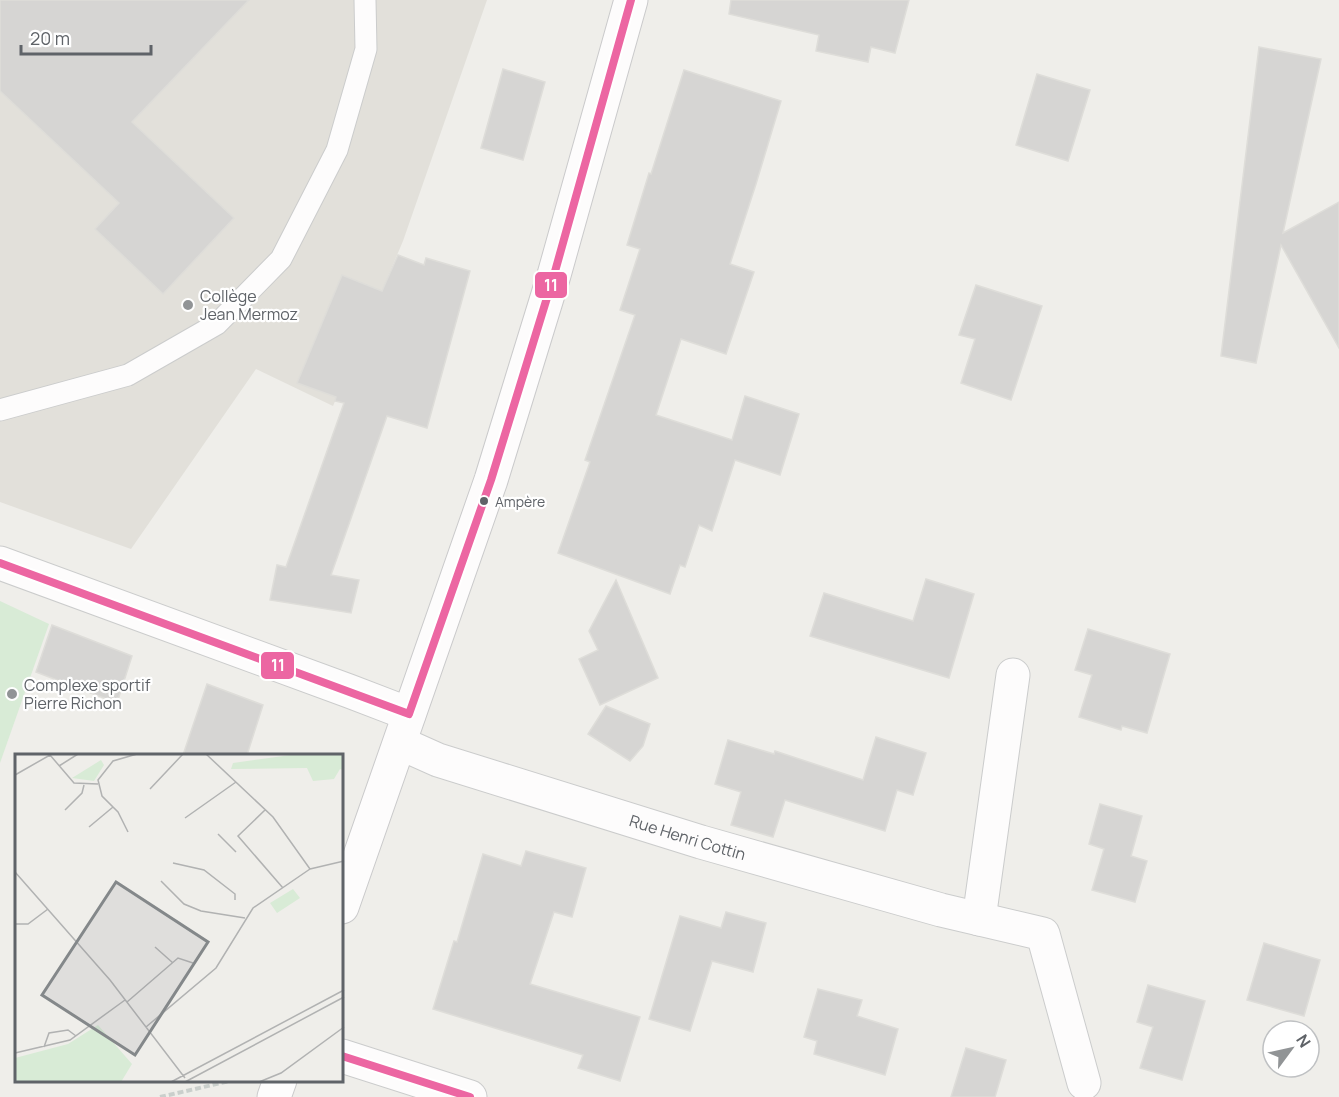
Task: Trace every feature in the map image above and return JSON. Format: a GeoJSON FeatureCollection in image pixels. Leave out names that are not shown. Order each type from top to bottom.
{"type":"FeatureCollection","features":[{"type":"Feature","properties":{"kind":"street"},"geometry":{"type":"LineString","coordinates":[[344,901],[495,469],[554,275],[631,0]]}},
{"type":"Feature","properties":{"kind":"street","name":"Rue Henri Cottin"},"geometry":{"type":"LineString","coordinates":[[0,563],[349,691],[404,728],[438,760],[701,842],[941,910],[1043,934],[1084,1083]]}},
{"type":"Feature","properties":{"kind":"street"},"geometry":{"type":"LineString","coordinates":[[980,919],[1013,675]]}},
{"type":"Feature","properties":{"kind":"street"},"geometry":{"type":"LineString","coordinates":[[344,1057],[470,1097]]}},
{"type":"Feature","properties":{"kind":"street"},"geometry":{"type":"LineString","coordinates":[[274,1097],[279,1082]]}},
{"type":"Feature","properties":{"kind":"lane"},"geometry":{"type":"LineString","coordinates":[[0,410],[128,375],[217,324],[281,258],[337,150],[366,49],[365,0]]}},
{"type":"Feature","properties":{"kind":"path"},"geometry":{"type":"LineString","coordinates":[[160,1097],[225,1082]]}},
{"type":"Feature","properties":{"kind":"shaded area","name":"Collège Jean Mermoz"},"geometry":{"type":"Polygon","coordinates":[[[0,0],[487,0],[403,241],[333,406],[256,369],[131,549],[0,502],[0,0]]]}},
{"type":"Feature","properties":{"kind":"green space","name":"Complexe sportif Pierre Richon"},"geometry":{"type":"Polygon","coordinates":[[[0,601],[49,624],[0,763],[0,601]]]}},
{"type":"Feature","properties":{"kind":"building"},"geometry":{"type":"Polygon","coordinates":[[[0,0],[249,0],[132,122],[234,218],[163,294],[95,229],[119,203],[0,91],[0,0]]]}},
{"type":"Feature","properties":{"kind":"building"},"geometry":{"type":"Polygon","coordinates":[[[731,0],[909,0],[895,53],[871,47],[868,62],[816,51],[819,35],[729,14],[731,0]]]}},
{"type":"Feature","properties":{"kind":"building"},"geometry":{"type":"Polygon","coordinates":[[[1259,47],[1321,59],[1283,233],[1339,202],[1339,348],[1281,245],[1256,363],[1221,356],[1259,47]]]}},
{"type":"Feature","properties":{"kind":"building"},"geometry":{"type":"Polygon","coordinates":[[[503,69],[545,82],[523,160],[481,148],[503,69]]]}},
{"type":"Feature","properties":{"kind":"building"},"geometry":{"type":"Polygon","coordinates":[[[684,70],[781,101],[730,264],[754,272],[726,354],[681,339],[656,415],[732,440],[745,396],[799,414],[780,475],[735,460],[712,531],[699,525],[685,567],[680,565],[670,594],[558,553],[590,462],[585,460],[635,315],[620,310],[640,249],[627,245],[684,70]]]}},
{"type":"Feature","properties":{"kind":"building"},"geometry":{"type":"Polygon","coordinates":[[[1037,74],[1090,90],[1068,161],[1016,145],[1037,74]]]}},
{"type":"Feature","properties":{"kind":"building"},"geometry":{"type":"Polygon","coordinates":[[[398,255],[424,265],[426,258],[470,271],[427,428],[387,416],[331,575],[359,580],[351,613],[270,600],[277,565],[286,567],[344,403],[335,401],[336,397],[297,383],[342,275],[382,291],[398,255]]]}},
{"type":"Feature","properties":{"kind":"building"},"geometry":{"type":"Polygon","coordinates":[[[976,285],[1042,306],[1011,400],[961,383],[975,339],[959,335],[976,285]]]}},
{"type":"Feature","properties":{"kind":"building"},"geometry":{"type":"Polygon","coordinates":[[[926,579],[974,594],[949,678],[810,636],[824,593],[913,621],[926,579]]]}},
{"type":"Feature","properties":{"kind":"building"},"geometry":{"type":"Polygon","coordinates":[[[616,580],[658,678],[600,705],[579,659],[598,650],[589,631],[616,580]]]}},
{"type":"Feature","properties":{"kind":"building"},"geometry":{"type":"Polygon","coordinates":[[[52,625],[132,656],[117,703],[36,672],[52,625]]]}},
{"type":"Feature","properties":{"kind":"building"},"geometry":{"type":"Polygon","coordinates":[[[1088,629],[1170,654],[1147,733],[1122,726],[1121,730],[1079,717],[1092,675],[1075,670],[1088,629]]]}},
{"type":"Feature","properties":{"kind":"building"},"geometry":{"type":"Polygon","coordinates":[[[207,684],[263,705],[247,754],[183,754],[207,684]]]}},
{"type":"Feature","properties":{"kind":"building"},"geometry":{"type":"Polygon","coordinates":[[[606,706],[650,724],[643,746],[630,761],[588,734],[606,706]]]}},
{"type":"Feature","properties":{"kind":"building"},"geometry":{"type":"Polygon","coordinates":[[[876,737],[926,753],[913,795],[897,790],[885,831],[785,800],[773,837],[731,825],[741,792],[715,784],[728,740],[774,754],[775,751],[863,780],[876,737]]]}},
{"type":"Feature","properties":{"kind":"building"},"geometry":{"type":"Polygon","coordinates":[[[1100,804],[1142,816],[1131,856],[1147,861],[1135,902],[1092,890],[1104,849],[1089,844],[1100,804]]]}},
{"type":"Feature","properties":{"kind":"building"},"geometry":{"type":"Polygon","coordinates":[[[526,851],[586,868],[572,917],[554,912],[530,984],[640,1017],[620,1081],[578,1068],[583,1055],[433,1009],[454,941],[457,942],[483,854],[521,866],[526,851]]]}},
{"type":"Feature","properties":{"kind":"building"},"geometry":{"type":"Polygon","coordinates":[[[726,912],[766,923],[753,972],[712,961],[690,1031],[649,1019],[680,916],[721,928],[726,912]]]}},
{"type":"Feature","properties":{"kind":"building"},"geometry":{"type":"Polygon","coordinates":[[[1264,943],[1320,960],[1304,1016],[1247,1000],[1264,943]]]}},
{"type":"Feature","properties":{"kind":"building"},"geometry":{"type":"Polygon","coordinates":[[[1148,985],[1205,1001],[1182,1080],[1140,1068],[1153,1027],[1137,1022],[1148,985]]]}},
{"type":"Feature","properties":{"kind":"building"},"geometry":{"type":"Polygon","coordinates":[[[818,989],[862,1000],[857,1016],[898,1029],[885,1075],[814,1054],[817,1041],[804,1037],[818,989]]]}},
{"type":"Feature","properties":{"kind":"building"},"geometry":{"type":"Polygon","coordinates":[[[966,1048],[1006,1060],[995,1097],[951,1097],[966,1048]]]}},
{"type":"Feature","properties":{"kind":"transit line","name":"11"},"geometry":{"type":"LineString","coordinates":[[0,563],[409,714],[491,480],[554,275],[631,0]]}},
{"type":"Feature","properties":{"kind":"transit line","name":"11"},"geometry":{"type":"LineString","coordinates":[[344,1057],[470,1097]]}},
{"type":"Feature","properties":{"kind":"place","name":"Collège Jean Mermoz"},"geometry":{"type":"Point","coordinates":[188,305]}},
{"type":"Feature","properties":{"kind":"place","name":"Ampère"},"geometry":{"type":"Point","coordinates":[484,501]}},
{"type":"Feature","properties":{"kind":"place","name":"Complexe sportif Pierre Richon"},"geometry":{"type":"Point","coordinates":[12,694]}}]}
